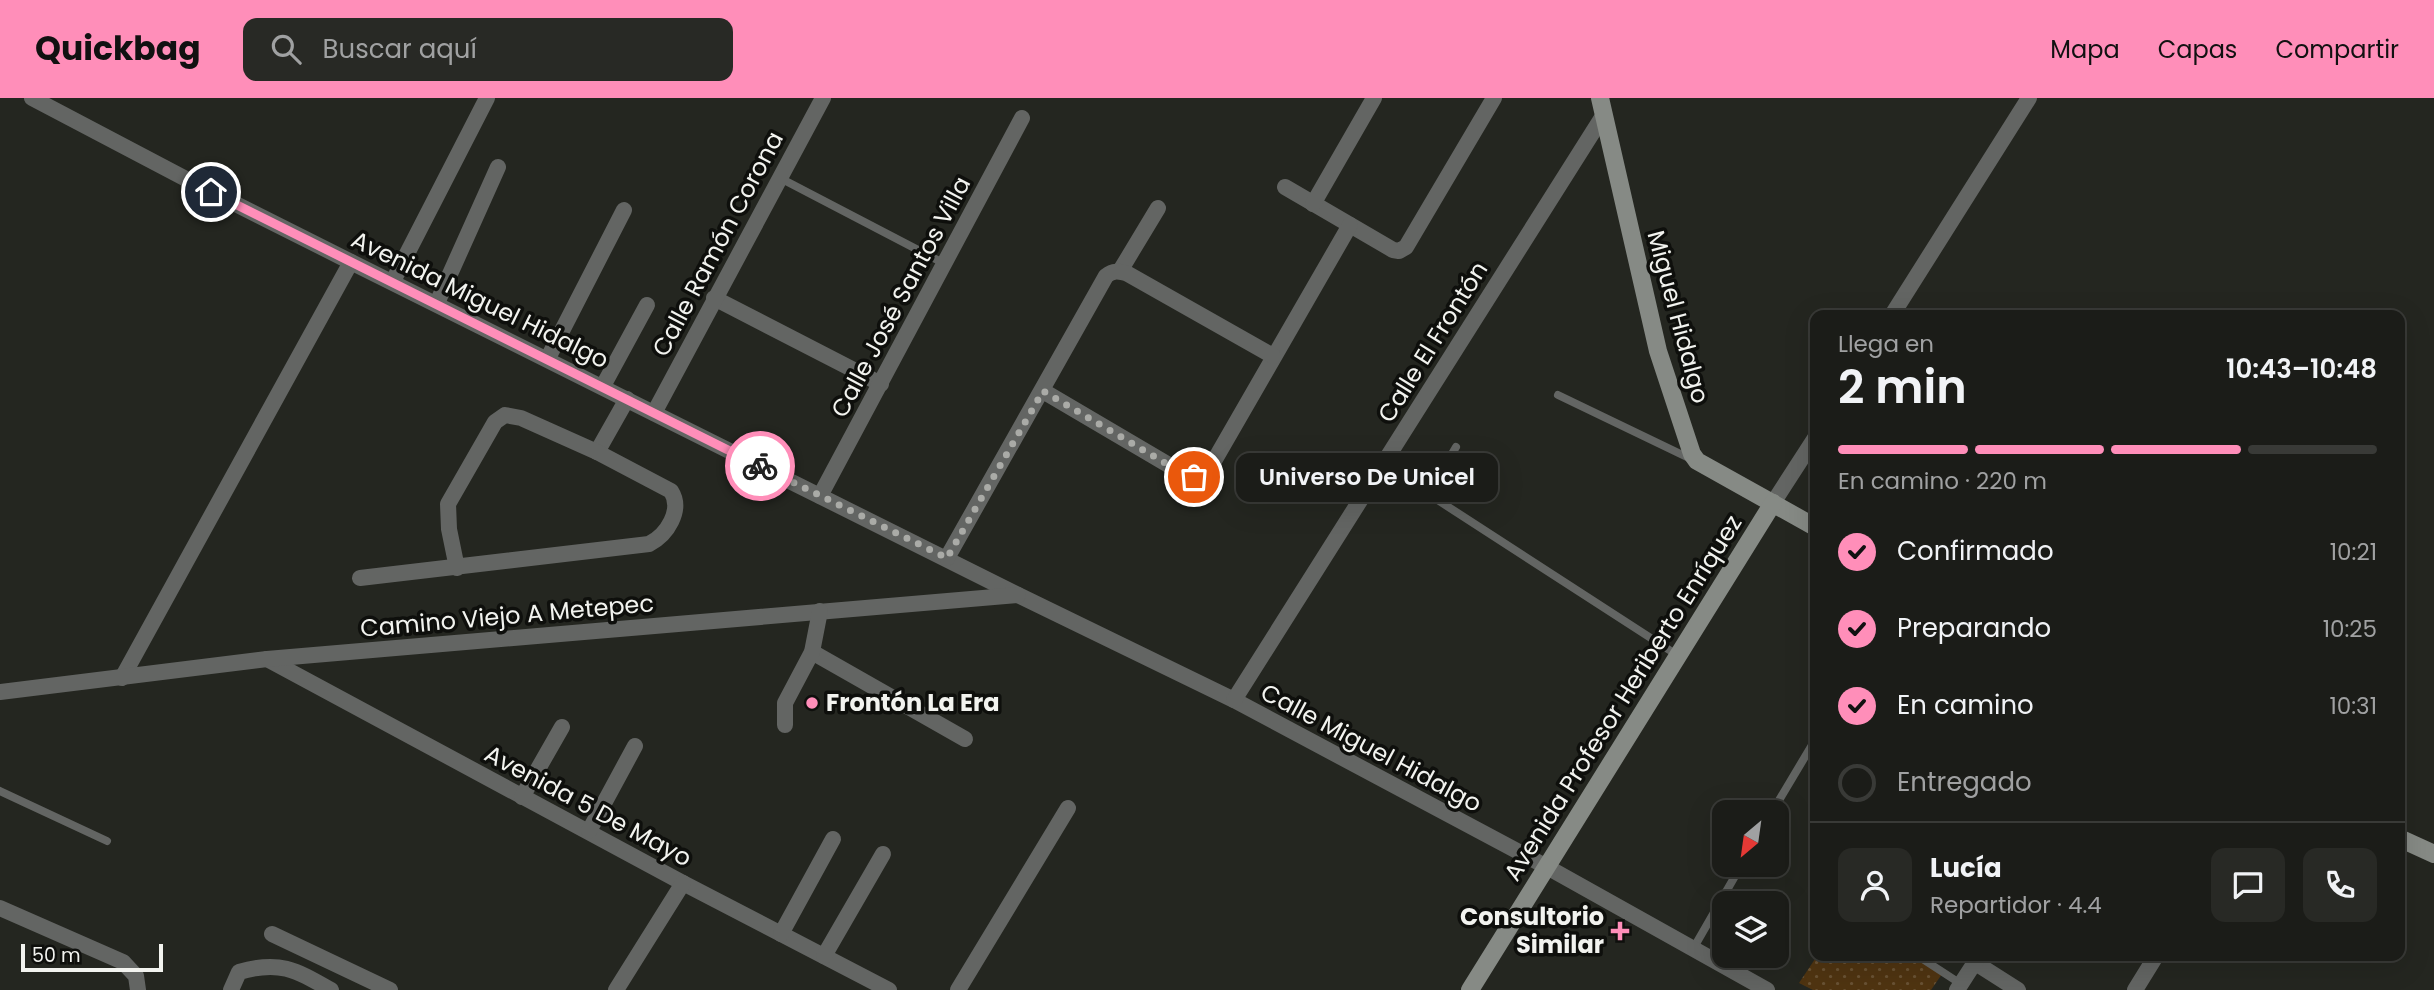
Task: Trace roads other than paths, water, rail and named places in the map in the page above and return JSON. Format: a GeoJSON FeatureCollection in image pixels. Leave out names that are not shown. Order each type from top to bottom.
{"type":"FeatureCollection","features":[{"type":"Feature","properties":{"kind":"main road","name":"Miguel Hidalgo"},"geometry":{"type":"LineString","coordinates":[[1601,107],[1658,351],[1688,446],[1697,461]]}},
{"type":"Feature","properties":{"kind":"main road"},"geometry":{"type":"LineString","coordinates":[[1697,461],[1810,524]]}},
{"type":"Feature","properties":{"kind":"main road","name":"Avenida Profesor Heriberto Enríquez"},"geometry":{"type":"LineString","coordinates":[[1470,990],[1773,503]]}},
{"type":"Feature","properties":{"kind":"main road"},"geometry":{"type":"LineString","coordinates":[[2405,841],[2434,854]]}},
{"type":"Feature","properties":{"kind":"street","name":"Avenida Miguel Hidalgo"},"geometry":{"type":"LineString","coordinates":[[32,98],[351,262],[947,558]]}},
{"type":"Feature","properties":{"kind":"street"},"geometry":{"type":"LineString","coordinates":[[393,281],[487,98]]}},
{"type":"Feature","properties":{"kind":"street","name":"Calle Ramón Corona"},"geometry":{"type":"LineString","coordinates":[[654,413],[823,98]]}},
{"type":"Feature","properties":{"kind":"street"},"geometry":{"type":"LineString","coordinates":[[1313,204],[1374,98]]}},
{"type":"Feature","properties":{"kind":"street"},"geometry":{"type":"LineString","coordinates":[[1285,187],[1399,251],[1406,247],[1494,98]]}},
{"type":"Feature","properties":{"kind":"street"},"geometry":{"type":"LineString","coordinates":[[1895,310],[2029,98]]}},
{"type":"Feature","properties":{"kind":"street","name":"Calle El Frontón"},"geometry":{"type":"LineString","coordinates":[[1234,700],[1601,107]]}},
{"type":"Feature","properties":{"kind":"street","name":"Calle José Santos Villa"},"geometry":{"type":"LineString","coordinates":[[820,496],[1022,118]]}},
{"type":"Feature","properties":{"kind":"street"},"geometry":{"type":"LineString","coordinates":[[437,303],[498,167]]}},
{"type":"Feature","properties":{"kind":"street"},"geometry":{"type":"LineString","coordinates":[[947,558],[1113,274],[1158,208]]}},
{"type":"Feature","properties":{"kind":"street"},"geometry":{"type":"LineString","coordinates":[[548,358],[624,210]]}},
{"type":"Feature","properties":{"kind":"street"},"geometry":{"type":"LineString","coordinates":[[1043,391],[1184,474],[1194,477],[1204,474],[1210,468],[1350,225]]}},
{"type":"Feature","properties":{"kind":"street"},"geometry":{"type":"LineString","coordinates":[[122,678],[351,262]]}},
{"type":"Feature","properties":{"kind":"street"},"geometry":{"type":"LineString","coordinates":[[1113,274],[1273,356]]}},
{"type":"Feature","properties":{"kind":"street"},"geometry":{"type":"LineString","coordinates":[[714,298],[881,384]]}},
{"type":"Feature","properties":{"kind":"street"},"geometry":{"type":"LineString","coordinates":[[603,386],[647,304]]}},
{"type":"Feature","properties":{"kind":"street"},"geometry":{"type":"LineString","coordinates":[[597,452],[627,399]]}},
{"type":"Feature","properties":{"kind":"street"},"geometry":{"type":"LineString","coordinates":[[360,578],[457,568],[637,547],[660,539],[667,530],[676,504],[670,491],[597,452],[521,418],[505,415],[499,418],[448,504],[449,529],[457,568]]}},
{"type":"Feature","properties":{"kind":"street"},"geometry":{"type":"LineString","coordinates":[[1773,503],[1810,446]]}},
{"type":"Feature","properties":{"kind":"street","name":"Calle Miguel Hidalgo"},"geometry":{"type":"LineString","coordinates":[[947,558],[1234,700],[1547,867],[1768,990]]}},
{"type":"Feature","properties":{"kind":"street","name":"Camino Viejo A Metepec"},"geometry":{"type":"LineString","coordinates":[[0,692],[267,659],[1018,595]]}},
{"type":"Feature","properties":{"kind":"street"},"geometry":{"type":"LineString","coordinates":[[785,725],[785,703],[812,652],[820,611]]}},
{"type":"Feature","properties":{"kind":"street"},"geometry":{"type":"LineString","coordinates":[[812,652],[965,739]]}},
{"type":"Feature","properties":{"kind":"street","name":"Avenida 5 De Mayo"},"geometry":{"type":"LineString","coordinates":[[267,659],[683,883],[889,990]]}},
{"type":"Feature","properties":{"kind":"street"},"geometry":{"type":"LineString","coordinates":[[522,797],[562,727]]}},
{"type":"Feature","properties":{"kind":"street"},"geometry":{"type":"LineString","coordinates":[[589,831],[635,746]]}},
{"type":"Feature","properties":{"kind":"street"},"geometry":{"type":"LineString","coordinates":[[958,990],[1068,808]]}},
{"type":"Feature","properties":{"kind":"street"},"geometry":{"type":"LineString","coordinates":[[780,934],[833,839]]}},
{"type":"Feature","properties":{"kind":"street"},"geometry":{"type":"LineString","coordinates":[[824,956],[883,854]]}},
{"type":"Feature","properties":{"kind":"street"},"geometry":{"type":"LineString","coordinates":[[616,990],[683,883]]}},
{"type":"Feature","properties":{"kind":"street"},"geometry":{"type":"LineString","coordinates":[[0,908],[123,962],[136,976],[138,990]]}},
{"type":"Feature","properties":{"kind":"street"},"geometry":{"type":"LineString","coordinates":[[272,934],[390,990]]}},
{"type":"Feature","properties":{"kind":"street"},"geometry":{"type":"LineString","coordinates":[[1959,987],[1976,961]]}},
{"type":"Feature","properties":{"kind":"street"},"geometry":{"type":"LineString","coordinates":[[1980,961],[2018,990]]}},
{"type":"Feature","properties":{"kind":"street"},"geometry":{"type":"LineString","coordinates":[[2134,990],[2153,961]]}},
{"type":"Feature","properties":{"kind":"street"},"geometry":{"type":"LineString","coordinates":[[231,990],[239,972],[261,966],[297,970],[331,990]]}},
{"type":"Feature","properties":{"kind":"lane"},"geometry":{"type":"LineString","coordinates":[[779,177],[945,264]]}},
{"type":"Feature","properties":{"kind":"lane"},"geometry":{"type":"LineString","coordinates":[[1558,395],[1697,461]]}},
{"type":"Feature","properties":{"kind":"lane"},"geometry":{"type":"LineString","coordinates":[[1456,447],[1431,490],[1433,497],[1677,655]]}},
{"type":"Feature","properties":{"kind":"lane"},"geometry":{"type":"LineString","coordinates":[[1780,800],[1810,749]]}},
{"type":"Feature","properties":{"kind":"lane"},"geometry":{"type":"LineString","coordinates":[[0,791],[107,841]]}},
{"type":"Feature","properties":{"kind":"lane"},"geometry":{"type":"LineString","coordinates":[[1693,949],[1735,877]]}},
{"type":"Feature","properties":{"kind":"lane"},"geometry":{"type":"LineString","coordinates":[[1925,961],[1959,987]]}},
{"type":"Feature","properties":{"kind":"place","name":"Universo De Unicel"},"geometry":{"type":"Point","coordinates":[1194,477]}},
{"type":"Feature","properties":{"kind":"place","name":"Frontón La Era"},"geometry":{"type":"Point","coordinates":[812,703]}},
{"type":"Feature","properties":{"kind":"place","name":"Consultorio Similar"},"geometry":{"type":"Point","coordinates":[1620,931]}}]}
